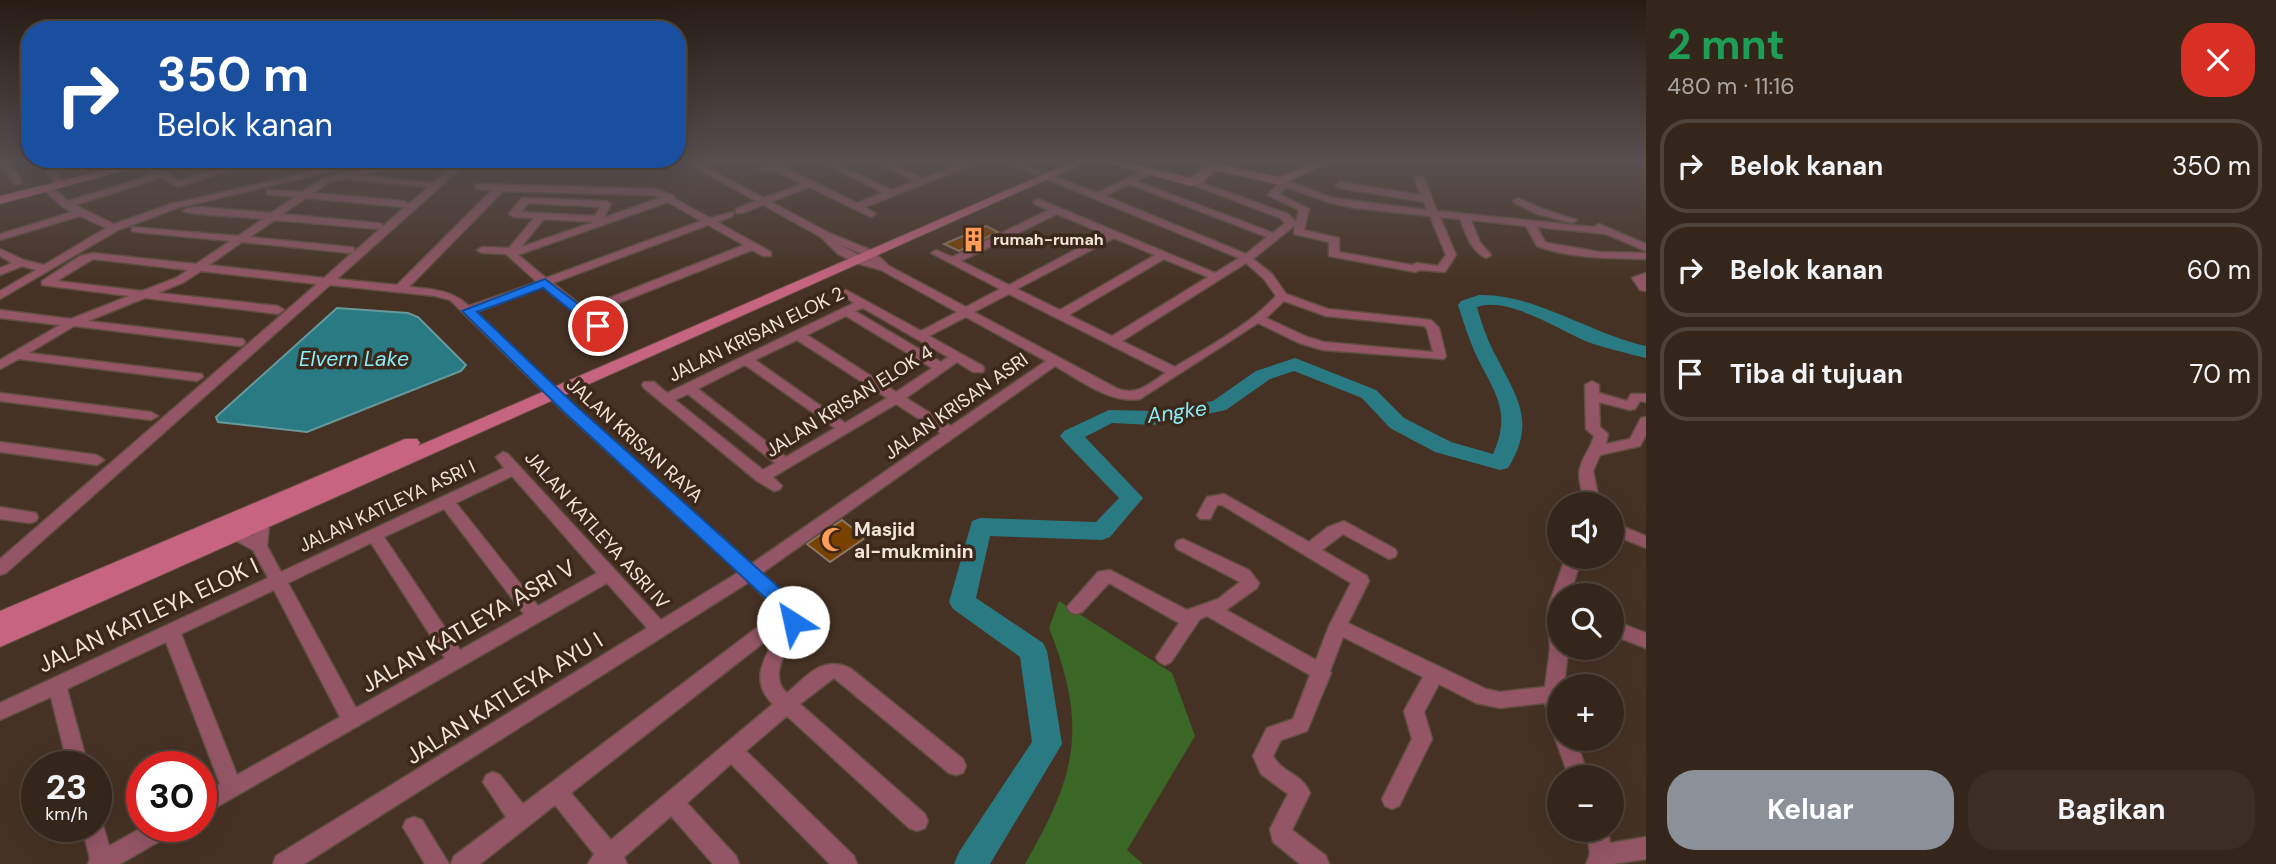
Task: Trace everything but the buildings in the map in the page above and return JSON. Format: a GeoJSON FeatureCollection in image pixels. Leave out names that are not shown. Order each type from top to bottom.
{"type":"FeatureCollection","features":[{"type":"Feature","properties":{"kind":"street"},"geometry":{"type":"LineString","coordinates":[[62,202],[82,212],[113,234]]}},
{"type":"Feature","properties":{"kind":"street"},"geometry":{"type":"LineString","coordinates":[[65,205],[74,202]]}},
{"type":"Feature","properties":{"kind":"street"},"geometry":{"type":"LineString","coordinates":[[0,296],[44,268],[174,206],[190,202]]}},
{"type":"Feature","properties":{"kind":"street"},"geometry":{"type":"LineString","coordinates":[[0,365],[71,323],[170,285],[199,268],[292,202]]}},
{"type":"Feature","properties":{"kind":"street"},"geometry":{"type":"LineString","coordinates":[[385,202],[404,204]]}},
{"type":"Feature","properties":{"kind":"street"},"geometry":{"type":"LineString","coordinates":[[0,569],[417,202]]}},
{"type":"Feature","properties":{"kind":"street"},"geometry":{"type":"LineString","coordinates":[[400,289],[486,202]]}},
{"type":"Feature","properties":{"kind":"street"},"geometry":{"type":"LineString","coordinates":[[523,202],[514,213],[611,220]]}},
{"type":"Feature","properties":{"kind":"street"},"geometry":{"type":"LineString","coordinates":[[580,202],[606,204],[597,219]]}},
{"type":"Feature","properties":{"kind":"street"},"geometry":{"type":"LineString","coordinates":[[482,250],[512,253],[659,202]]}},
{"type":"Feature","properties":{"kind":"street"},"geometry":{"type":"LineString","coordinates":[[678,202],[767,254]]}},
{"type":"Feature","properties":{"kind":"street"},"geometry":{"type":"LineString","coordinates":[[468,311],[760,202]]}},
{"type":"Feature","properties":{"kind":"street"},"geometry":{"type":"LineString","coordinates":[[765,202],[825,235],[828,241],[853,251],[1054,361]]}},
{"type":"Feature","properties":{"kind":"street"},"geometry":{"type":"LineString","coordinates":[[847,202],[871,214]]}},
{"type":"Feature","properties":{"kind":"street"},"geometry":{"type":"LineString","coordinates":[[856,207],[868,202]]}},
{"type":"Feature","properties":{"kind":"street"},"geometry":{"type":"LineString","coordinates":[[0,621],[259,517],[853,251],[971,202]]}},
{"type":"Feature","properties":{"kind":"street"},"geometry":{"type":"LineString","coordinates":[[1039,202],[1216,277]]}},
{"type":"Feature","properties":{"kind":"street"},"geometry":{"type":"LineString","coordinates":[[1113,202],[1234,251],[1246,258],[1278,288],[1282,296],[1326,312],[1427,323],[1433,328],[1440,356],[1323,346],[1303,340],[1256,318]]}},
{"type":"Feature","properties":{"kind":"street"},"geometry":{"type":"LineString","coordinates":[[1184,202],[1275,237]]}},
{"type":"Feature","properties":{"kind":"street"},"geometry":{"type":"LineString","coordinates":[[1113,341],[1246,258],[1291,223],[1289,219],[1245,202]]}},
{"type":"Feature","properties":{"kind":"street"},"geometry":{"type":"LineString","coordinates":[[1289,202],[1304,209],[1298,232],[1335,240],[1334,254],[1438,271],[1451,255],[1427,202]]}},
{"type":"Feature","properties":{"kind":"street"},"geometry":{"type":"LineString","coordinates":[[1338,202],[1433,215],[1606,228]]}},
{"type":"Feature","properties":{"kind":"street"},"geometry":{"type":"LineString","coordinates":[[1521,202],[1541,212],[1606,228],[1646,248]]}},
{"type":"Feature","properties":{"kind":"street"},"geometry":{"type":"LineString","coordinates":[[113,234],[181,213],[201,210],[378,226]]}},
{"type":"Feature","properties":{"kind":"street"},"geometry":{"type":"LineString","coordinates":[[952,261],[1057,211]]}},
{"type":"Feature","properties":{"kind":"street"},"geometry":{"type":"LineString","coordinates":[[0,237],[82,212]]}},
{"type":"Feature","properties":{"kind":"street"},"geometry":{"type":"LineString","coordinates":[[512,253],[541,216]]}},
{"type":"Feature","properties":{"kind":"street"},"geometry":{"type":"LineString","coordinates":[[1465,218],[1475,243],[1486,255]]}},
{"type":"Feature","properties":{"kind":"street"},"geometry":{"type":"LineString","coordinates":[[1530,223],[1541,244],[1546,246],[1600,255],[1646,256]]}},
{"type":"Feature","properties":{"kind":"street"},"geometry":{"type":"LineString","coordinates":[[136,229],[350,250]]}},
{"type":"Feature","properties":{"kind":"street"},"geometry":{"type":"LineString","coordinates":[[920,336],[1107,231]]}},
{"type":"Feature","properties":{"kind":"street"},"geometry":{"type":"LineString","coordinates":[[1623,237],[1646,237]]}},
{"type":"Feature","properties":{"kind":"street"},"geometry":{"type":"LineString","coordinates":[[583,313],[752,246]]}},
{"type":"Feature","properties":{"kind":"street"},"geometry":{"type":"LineString","coordinates":[[0,252],[21,263],[44,268]]}},
{"type":"Feature","properties":{"kind":"street"},"geometry":{"type":"LineString","coordinates":[[512,253],[598,326]]}},
{"type":"Feature","properties":{"kind":"street"},"geometry":{"type":"LineString","coordinates":[[936,253],[1175,372]]}},
{"type":"Feature","properties":{"kind":"street"},"geometry":{"type":"LineString","coordinates":[[1060,315],[1163,255]]}},
{"type":"Feature","properties":{"kind":"street","name":"JALAN KRISAN RAYA"},"geometry":{"type":"LineString","coordinates":[[145,295],[46,283],[84,258],[93,256],[448,296],[468,311],[790,612]]}},
{"type":"Feature","properties":{"kind":"street"},"geometry":{"type":"LineString","coordinates":[[0,272],[21,263]]}},
{"type":"Feature","properties":{"kind":"street"},"geometry":{"type":"LineString","coordinates":[[1644,288],[1638,278],[1646,276]]}},
{"type":"Feature","properties":{"kind":"street"},"geometry":{"type":"LineString","coordinates":[[846,293],[978,369]]}},
{"type":"Feature","properties":{"kind":"street"},"geometry":{"type":"LineString","coordinates":[[145,295],[278,310]]}},
{"type":"Feature","properties":{"kind":"street","name":"JALAN KRISAN ASRI"},"geometry":{"type":"LineString","coordinates":[[750,573],[1054,361],[1113,392],[1128,397],[1140,395],[1278,303],[1282,296]]}},
{"type":"Feature","properties":{"kind":"street","name":"JALAN KRISAN ELOK 2"},"geometry":{"type":"LineString","coordinates":[[666,399],[863,303]]}},
{"type":"Feature","properties":{"kind":"street"},"geometry":{"type":"LineString","coordinates":[[846,311],[940,367]]}},
{"type":"Feature","properties":{"kind":"street"},"geometry":{"type":"LineString","coordinates":[[0,314],[239,342]]}},
{"type":"Feature","properties":{"kind":"street"},"geometry":{"type":"LineString","coordinates":[[797,335],[951,433]]}},
{"type":"Feature","properties":{"kind":"street"},"geometry":{"type":"LineString","coordinates":[[0,354],[197,377]]}},
{"type":"Feature","properties":{"kind":"street","name":"JALAN KRISAN ELOK 4"},"geometry":{"type":"LineString","coordinates":[[666,399],[768,482],[786,464],[957,358]]}},
{"type":"Feature","properties":{"kind":"street"},"geometry":{"type":"LineString","coordinates":[[746,360],[845,429]]}},
{"type":"Feature","properties":{"kind":"street"},"geometry":{"type":"LineString","coordinates":[[649,385],[666,399]]}},
{"type":"Feature","properties":{"kind":"street"},"geometry":{"type":"LineString","coordinates":[[689,388],[786,464]]}},
{"type":"Feature","properties":{"kind":"street"},"geometry":{"type":"LineString","coordinates":[[1598,448],[1601,433],[1593,429],[1592,390],[1630,405],[1636,397],[1646,398]]}},
{"type":"Feature","properties":{"kind":"street"},"geometry":{"type":"LineString","coordinates":[[0,397],[150,416]]}},
{"type":"Feature","properties":{"kind":"street"},"geometry":{"type":"LineString","coordinates":[[1590,492],[1586,471],[1594,451],[1598,448],[1635,443],[1646,421]]}},
{"type":"Feature","properties":{"kind":"street"},"geometry":{"type":"LineString","coordinates":[[0,447],[97,460]]}},
{"type":"Feature","properties":{"kind":"street","name":"JALAN KATLEYA ASRI I"},"geometry":{"type":"LineString","coordinates":[[278,581],[446,501],[509,463]]}},
{"type":"Feature","properties":{"kind":"street","name":"JALAN KATLEYA ASRI IV"},"geometry":{"type":"LineString","coordinates":[[509,463],[659,630]]}},
{"type":"Feature","properties":{"kind":"street"},"geometry":{"type":"LineString","coordinates":[[1205,515],[1212,501],[1224,499],[1362,581],[1338,626],[1300,725],[1274,734],[1262,761],[1299,789],[1299,797],[1281,829],[1281,835],[1318,864]]}},
{"type":"Feature","properties":{"kind":"street"},"geometry":{"type":"LineString","coordinates":[[446,501],[536,616]]}},
{"type":"Feature","properties":{"kind":"street"},"geometry":{"type":"LineString","coordinates":[[0,513],[30,517]]}},
{"type":"Feature","properties":{"kind":"street"},"geometry":{"type":"LineString","coordinates":[[259,517],[264,531],[259,546]]}},
{"type":"Feature","properties":{"kind":"street"},"geometry":{"type":"LineString","coordinates":[[1310,550],[1334,531],[1344,527],[1388,553]]}},
{"type":"Feature","properties":{"kind":"street"},"geometry":{"type":"LineString","coordinates":[[233,528],[259,546],[352,720]]}},
{"type":"Feature","properties":{"kind":"street"},"geometry":{"type":"LineString","coordinates":[[0,638],[233,528]]}},
{"type":"Feature","properties":{"kind":"street"},"geometry":{"type":"LineString","coordinates":[[1624,533],[1646,542]]}},
{"type":"Feature","properties":{"kind":"street"},"geometry":{"type":"LineString","coordinates":[[374,535],[457,661]]}},
{"type":"Feature","properties":{"kind":"street"},"geometry":{"type":"LineString","coordinates":[[1165,657],[1198,611],[1224,604],[1248,586],[1250,581],[1223,563],[1183,545]]}},
{"type":"Feature","properties":{"kind":"street","name":"JALAN KATLEYA AYU I"},"geometry":{"type":"LineString","coordinates":[[284,864],[750,573]]}},
{"type":"Feature","properties":{"kind":"street","name":"JALAN KATLEYA ASRI V"},"geometry":{"type":"LineString","coordinates":[[217,797],[609,574]]}},
{"type":"Feature","properties":{"kind":"street"},"geometry":{"type":"LineString","coordinates":[[1076,607],[1104,577],[1110,576],[1189,620]]}},
{"type":"Feature","properties":{"kind":"street","name":"JALAN KATLEYA ELOK I"},"geometry":{"type":"LineString","coordinates":[[0,712],[278,581]]}},
{"type":"Feature","properties":{"kind":"street"},"geometry":{"type":"LineString","coordinates":[[1209,609],[1322,673]]}},
{"type":"Feature","properties":{"kind":"street"},"geometry":{"type":"LineString","coordinates":[[462,864],[790,612],[793,622],[770,662],[768,682],[773,692],[916,821]]}},
{"type":"Feature","properties":{"kind":"street"},"geometry":{"type":"LineString","coordinates":[[1338,626],[1473,694],[1492,699],[1547,694]]}},
{"type":"Feature","properties":{"kind":"street"},"geometry":{"type":"LineString","coordinates":[[171,631],[232,789]]}},
{"type":"Feature","properties":{"kind":"street"},"geometry":{"type":"LineString","coordinates":[[1624,632],[1646,641]]}},
{"type":"Feature","properties":{"kind":"street"},"geometry":{"type":"LineString","coordinates":[[556,791],[608,861],[671,802],[825,672],[835,670],[956,766]]}},
{"type":"Feature","properties":{"kind":"street"},"geometry":{"type":"LineString","coordinates":[[1392,799],[1422,739],[1414,711],[1434,675]]}},
{"type":"Feature","properties":{"kind":"street"},"geometry":{"type":"LineString","coordinates":[[57,685],[74,751]]}},
{"type":"Feature","properties":{"kind":"street"},"geometry":{"type":"LineString","coordinates":[[732,751],[846,864]]}},
{"type":"Feature","properties":{"kind":"street"},"geometry":{"type":"LineString","coordinates":[[493,782],[521,819]]}},
{"type":"Feature","properties":{"kind":"street"},"geometry":{"type":"LineString","coordinates":[[671,802],[728,864]]}},
{"type":"Feature","properties":{"kind":"street"},"geometry":{"type":"LineString","coordinates":[[414,827],[438,864]]}},
{"type":"Feature","properties":{"kind":"street"},"geometry":{"type":"LineString","coordinates":[[96,842],[101,863],[138,842]]}},
{"type":"Feature","properties":{"kind":"street"},"geometry":{"type":"LineString","coordinates":[[1598,842],[1599,860],[1646,848]]}},
{"type":"Feature","properties":{"kind":"green space"},"geometry":{"type":"Polygon","coordinates":[[[1059,601],[1172,673],[1195,736],[1127,850],[1143,864],[1025,864],[1056,803],[1066,776],[1071,749],[1069,694],[1049,628],[1059,601]]]}},
{"type":"Feature","properties":{"kind":"water","name":"Elvern Lake"},"geometry":{"type":"Polygon","coordinates":[[[337,308],[408,313],[418,317],[466,365],[461,371],[307,432],[218,422],[216,417],[337,308]]]}},
{"type":"Feature","properties":{"kind":"waterway","name":"Angke"},"geometry":{"type":"LineString","coordinates":[[971,864],[1047,744],[1033,651],[962,602],[980,527],[1102,531],[1132,498],[1071,436],[1109,416],[1153,418],[1219,406],[1263,375],[1295,364],[1369,394],[1397,423],[1443,447],[1500,463],[1509,443],[1512,412],[1503,386],[1477,337],[1467,305],[1479,300],[1508,302],[1595,338],[1646,352]]}},
{"type":"Feature","properties":{"kind":"place","name":"rumah-rumah"},"geometry":{"type":"Point","coordinates":[973,239]}},
{"type":"Feature","properties":{"kind":"place","name":"Masjid al-mukminin"},"geometry":{"type":"Point","coordinates":[834,540]}},
{"type":"Feature","properties":{"kind":"route"},"geometry":{"type":"LineString","coordinates":[[598,326],[545,283],[468,311],[568,408],[785,604],[793,622]]}}]}
